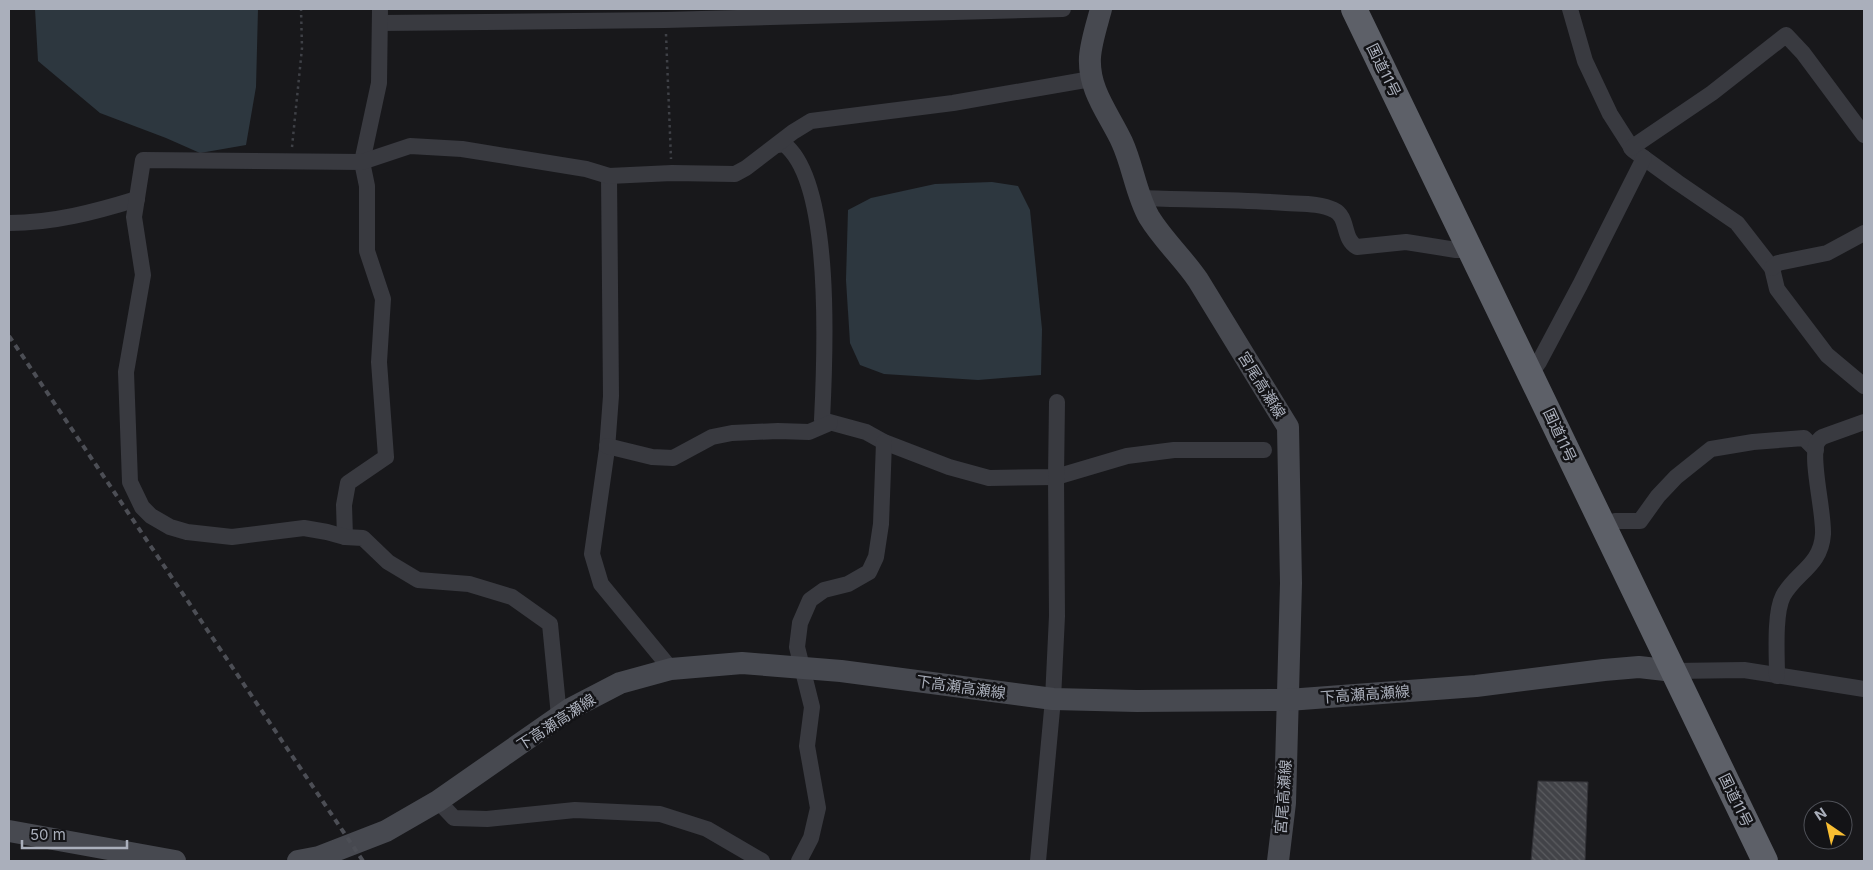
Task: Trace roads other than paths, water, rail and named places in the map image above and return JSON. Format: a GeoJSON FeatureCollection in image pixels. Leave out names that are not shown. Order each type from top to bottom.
{"type":"FeatureCollection","features":[{"type":"Feature","properties":{"kind":"highway","name":"国道11号"},"geometry":{"type":"LineString","coordinates":[[1354,9],[1765,861]]}},
{"type":"Feature","properties":{"kind":"main road","name":"宮尾高瀬線"},"geometry":{"type":"LineString","coordinates":[[1101,9],[1090,56],[1091,79],[1105,112],[1121,140],[1149,216],[1198,280],[1288,427],[1291,583],[1285,803],[1278,861]]}},
{"type":"Feature","properties":{"kind":"main road","name":"下高瀬高瀬線"},"geometry":{"type":"LineString","coordinates":[[298,861],[319,857],[386,831],[438,801],[559,716],[620,683],[671,669],[742,663],[841,671],[1053,699],[1137,701],[1288,700],[1476,686],[1639,667],[1674,671]]}},
{"type":"Feature","properties":{"kind":"main road"},"geometry":{"type":"LineString","coordinates":[[9,831],[175,861]]}},
{"type":"Feature","properties":{"kind":"street"},"geometry":{"type":"LineString","coordinates":[[345,537],[344,504],[348,483],[386,457],[379,362],[383,299],[367,251],[366,186],[362,162],[379,83],[380,16],[665,20],[1063,9]]}},
{"type":"Feature","properties":{"kind":"street"},"geometry":{"type":"LineString","coordinates":[[1570,9],[1585,61],[1610,114],[1637,153],[1737,223],[1772,268],[1777,290],[1827,355],[1864,386]]}},
{"type":"Feature","properties":{"kind":"street"},"geometry":{"type":"LineString","coordinates":[[1531,373],[1540,362],[1576,293],[1637,153],[1786,36],[1803,53],[1864,135]]}},
{"type":"Feature","properties":{"kind":"street"},"geometry":{"type":"LineString","coordinates":[[559,716],[550,624],[512,597],[469,584],[418,580],[388,562],[363,538],[345,537],[304,528],[232,537],[188,532],[170,526],[152,516],[142,507],[130,482],[126,372],[143,275],[134,217],[143,160],[362,162],[410,146],[462,148],[586,169],[609,176],[672,173],[735,174],[811,121],[953,103],[1091,79]]}},
{"type":"Feature","properties":{"kind":"street"},"geometry":{"type":"LineString","coordinates":[[777,146],[784,144],[793,151],[802,167],[815,204],[819,230],[825,345],[822,420],[866,432],[884,442],[949,467],[989,478],[1056,477],[1127,456],[1174,450],[1264,450]]}},
{"type":"Feature","properties":{"kind":"street"},"geometry":{"type":"LineString","coordinates":[[609,176],[610,396],[607,446],[592,554],[601,584],[671,669]]}},
{"type":"Feature","properties":{"kind":"street"},"geometry":{"type":"LineString","coordinates":[[1141,198],[1254,200],[1317,205],[1335,210],[1343,217],[1347,236],[1352,244],[1358,247],[1406,242],[1456,250],[1470,250]]}},
{"type":"Feature","properties":{"kind":"street"},"geometry":{"type":"LineString","coordinates":[[9,223],[33,222],[95,212],[137,199]]}},
{"type":"Feature","properties":{"kind":"street"},"geometry":{"type":"LineString","coordinates":[[1772,268],[1778,262],[1826,253],[1864,232]]}},
{"type":"Feature","properties":{"kind":"street"},"geometry":{"type":"LineString","coordinates":[[1038,861],[1053,699],[1057,616],[1057,402]]}},
{"type":"Feature","properties":{"kind":"street"},"geometry":{"type":"LineString","coordinates":[[1777,676],[1778,608],[1784,595],[1816,559],[1823,535],[1815,461],[1819,438],[1864,422]]}},
{"type":"Feature","properties":{"kind":"street"},"geometry":{"type":"LineString","coordinates":[[607,446],[652,457],[673,458],[712,438],[732,433],[810,432],[830,423]]}},
{"type":"Feature","properties":{"kind":"street"},"geometry":{"type":"LineString","coordinates":[[1604,526],[1615,521],[1640,521],[1658,496],[1676,477],[1711,449],[1753,442],[1804,438],[1816,450]]}},
{"type":"Feature","properties":{"kind":"street"},"geometry":{"type":"LineString","coordinates":[[799,861],[811,838],[818,808],[807,746],[812,707],[797,647],[800,623],[810,600],[824,590],[848,584],[869,572],[876,557],[881,524],[884,442]]}},
{"type":"Feature","properties":{"kind":"street"},"geometry":{"type":"LineString","coordinates":[[1674,671],[1744,670],[1864,689]]}},
{"type":"Feature","properties":{"kind":"street"},"geometry":{"type":"LineString","coordinates":[[438,801],[454,818],[487,819],[575,810],[660,814],[707,829],[762,861]]}},
{"type":"Feature","properties":{"kind":"railway"},"geometry":{"type":"LineString","coordinates":[[9,336],[363,861]]}}]}
